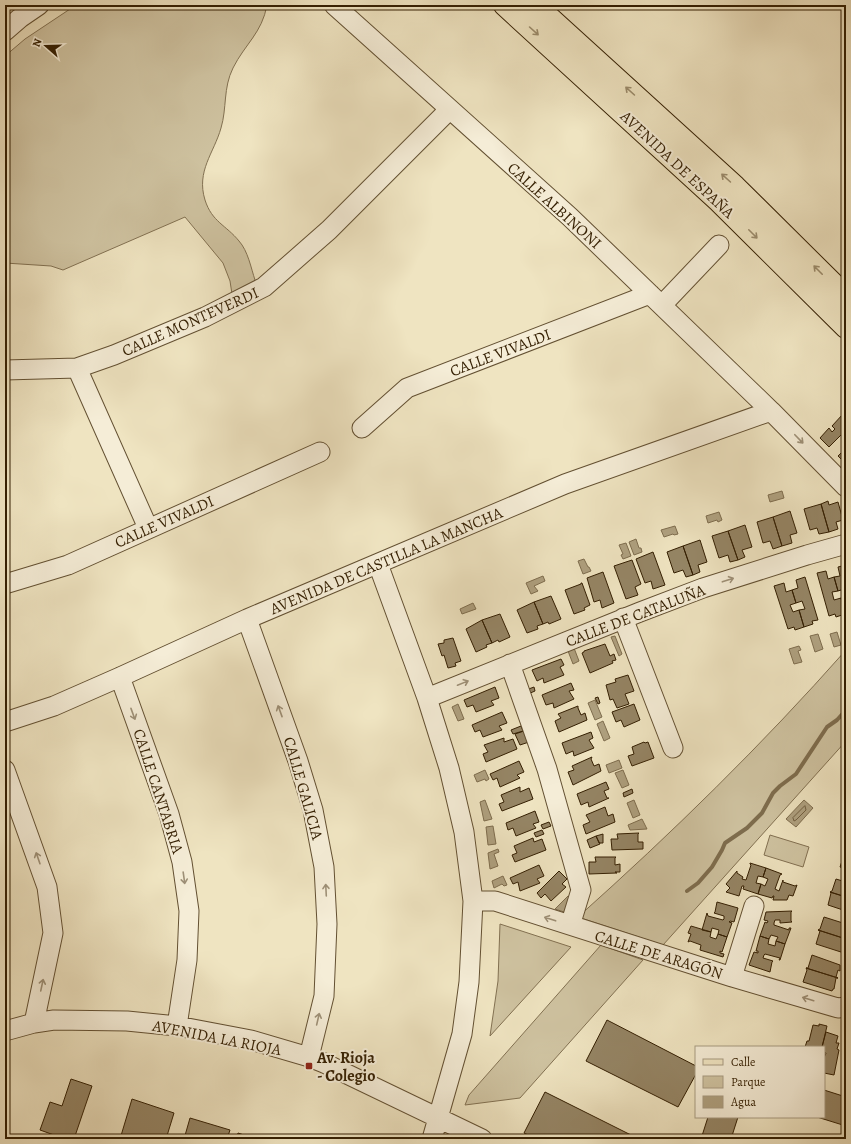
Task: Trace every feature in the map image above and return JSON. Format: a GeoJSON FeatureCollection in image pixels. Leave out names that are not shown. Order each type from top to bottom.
{"type":"FeatureCollection","features":[{"type":"Feature","properties":{"kind":"main road","name":"AVENIDA DE ESPAÑA"},"geometry":{"type":"LineString","coordinates":[[505,5],[719,201],[846,327]]}},
{"type":"Feature","properties":{"kind":"main road","name":"AVENIDA DE ESPAÑA"},"geometry":{"type":"LineString","coordinates":[[535,5],[735,187],[846,297]]}},
{"type":"Feature","properties":{"kind":"street"},"geometry":{"type":"LineString","coordinates":[[5,31],[20,18],[39,5]]}},
{"type":"Feature","properties":{"kind":"street","name":"CALLE ALBINONI"},"geometry":{"type":"LineString","coordinates":[[334,5],[570,217],[771,411]]}},
{"type":"Feature","properties":{"kind":"street","name":"CALLE MONTEVERDI"},"geometry":{"type":"LineString","coordinates":[[5,370],[77,368],[114,355],[205,317],[264,288],[329,230],[450,110]]}},
{"type":"Feature","properties":{"kind":"street"},"geometry":{"type":"LineString","coordinates":[[656,300],[719,245]]}},
{"type":"Feature","properties":{"kind":"street","name":"CALLE VIVALDI"},"geometry":{"type":"LineString","coordinates":[[362,428],[407,388],[656,300]]}},
{"type":"Feature","properties":{"kind":"street"},"geometry":{"type":"LineString","coordinates":[[77,368],[148,528]]}},
{"type":"Feature","properties":{"kind":"street"},"geometry":{"type":"LineString","coordinates":[[771,411],[846,487]]}},
{"type":"Feature","properties":{"kind":"street","name":"AVENIDA DE CASTILLA LA MANCHA"},"geometry":{"type":"LineString","coordinates":[[5,722],[54,706],[247,619],[565,484],[771,411]]}},
{"type":"Feature","properties":{"kind":"street","name":"CALLE VIVALDI"},"geometry":{"type":"LineString","coordinates":[[5,584],[68,565],[320,452]]}},
{"type":"Feature","properties":{"kind":"street","name":"CALLE DE CATALUÑA"},"geometry":{"type":"LineString","coordinates":[[427,698],[623,618],[703,588],[846,544]]}},
{"type":"Feature","properties":{"kind":"street"},"geometry":{"type":"LineString","coordinates":[[378,564],[427,698],[449,768],[464,832],[473,901],[469,982],[462,1034],[432,1139]]}},
{"type":"Feature","properties":{"kind":"street"},"geometry":{"type":"LineString","coordinates":[[623,618],[673,748]]}},
{"type":"Feature","properties":{"kind":"street","name":"CALLE GALICIA"},"geometry":{"type":"LineString","coordinates":[[247,619],[300,768],[313,810],[324,867],[327,924],[324,996],[310,1057]]}},
{"type":"Feature","properties":{"kind":"street"},"geometry":{"type":"LineString","coordinates":[[510,664],[547,769],[581,890],[573,916]]}},
{"type":"Feature","properties":{"kind":"street","name":"CALLE CANTABRIA"},"geometry":{"type":"LineString","coordinates":[[120,677],[170,814],[182,862],[189,918],[187,960],[177,1026]]}},
{"type":"Feature","properties":{"kind":"street"},"geometry":{"type":"LineString","coordinates":[[5,770],[47,887],[53,933],[34,1023]]}},
{"type":"Feature","properties":{"kind":"street","name":"CALLE DE ARAGÓN"},"geometry":{"type":"LineString","coordinates":[[473,901],[495,901],[732,977],[838,1008],[846,1007]]}},
{"type":"Feature","properties":{"kind":"street"},"geometry":{"type":"LineString","coordinates":[[732,977],[754,906]]}},
{"type":"Feature","properties":{"kind":"street","name":"AVENIDA LA RIOJA"},"geometry":{"type":"LineString","coordinates":[[5,1031],[34,1023],[54,1020],[127,1021],[177,1026],[251,1040],[310,1057],[482,1139]]}},
{"type":"Feature","properties":{"kind":"green space"},"geometry":{"type":"Polygon","coordinates":[[[76,5],[267,5],[265,15],[257,31],[233,68],[230,76],[226,90],[221,128],[207,162],[203,180],[205,200],[211,213],[239,241],[247,255],[255,280],[249,286],[232,294],[230,281],[223,263],[185,217],[63,270],[51,266],[5,263],[5,56],[25,39],[76,5]]]}},
{"type":"Feature","properties":{"kind":"green space"},"geometry":{"type":"Polygon","coordinates":[[[846,650],[846,741],[663,945],[578,917],[716,788],[782,720],[846,650]]]}},
{"type":"Feature","properties":{"kind":"green space"},"geometry":{"type":"Polygon","coordinates":[[[770,835],[809,847],[803,867],[764,855],[770,835]]]}},
{"type":"Feature","properties":{"kind":"green space"},"geometry":{"type":"Polygon","coordinates":[[[500,924],[571,947],[490,1036],[498,981],[500,924]]]}},
{"type":"Feature","properties":{"kind":"green space"},"geometry":{"type":"Polygon","coordinates":[[[601,945],[643,960],[520,1098],[465,1105],[469,1095],[601,945]]]}},
{"type":"Feature","properties":{"kind":"water"},"geometry":{"type":"Polygon","coordinates":[[[782,491],[784,498],[770,502],[768,495],[782,491]]]}},
{"type":"Feature","properties":{"kind":"water"},"geometry":{"type":"Polygon","coordinates":[[[719,512],[722,520],[708,523],[706,516],[719,512]]]}},
{"type":"Feature","properties":{"kind":"water"},"geometry":{"type":"Polygon","coordinates":[[[675,526],[678,534],[664,537],[661,530],[675,526]]]}},
{"type":"Feature","properties":{"kind":"water"},"geometry":{"type":"Polygon","coordinates":[[[636,539],[642,552],[634,555],[629,542],[636,539]]]}},
{"type":"Feature","properties":{"kind":"water"},"geometry":{"type":"Polygon","coordinates":[[[626,543],[631,556],[623,559],[621,555],[623,554],[619,545],[626,543]]]}},
{"type":"Feature","properties":{"kind":"water"},"geometry":{"type":"Polygon","coordinates":[[[584,559],[591,571],[583,574],[578,561],[584,559]]]}},
{"type":"Feature","properties":{"kind":"water"},"geometry":{"type":"Polygon","coordinates":[[[543,576],[545,581],[534,586],[538,591],[531,594],[526,583],[543,576]]]}},
{"type":"Feature","properties":{"kind":"water"},"geometry":{"type":"Polygon","coordinates":[[[473,603],[476,609],[462,614],[460,609],[473,603]]]}},
{"type":"Feature","properties":{"kind":"water"},"geometry":{"type":"Polygon","coordinates":[[[837,632],[841,645],[834,647],[830,634],[837,632]]]}},
{"type":"Feature","properties":{"kind":"water"},"geometry":{"type":"Polygon","coordinates":[[[818,634],[823,649],[815,652],[810,636],[818,634]]]}},
{"type":"Feature","properties":{"kind":"water"},"geometry":{"type":"Polygon","coordinates":[[[615,636],[622,654],[619,656],[611,637],[615,636]]]}},
{"type":"Feature","properties":{"kind":"water"},"geometry":{"type":"Polygon","coordinates":[[[799,646],[801,650],[798,651],[802,662],[794,664],[789,649],[799,646]]]}},
{"type":"Feature","properties":{"kind":"water"},"geometry":{"type":"Polygon","coordinates":[[[574,648],[579,661],[573,664],[568,651],[574,648]]]}},
{"type":"Feature","properties":{"kind":"water"},"geometry":{"type":"Polygon","coordinates":[[[595,700],[602,717],[595,720],[588,703],[595,700]]]}},
{"type":"Feature","properties":{"kind":"water"},"geometry":{"type":"Polygon","coordinates":[[[458,704],[464,719],[458,721],[452,707],[458,704]]]}},
{"type":"Feature","properties":{"kind":"water"},"geometry":{"type":"Polygon","coordinates":[[[603,721],[610,738],[604,741],[597,724],[603,721]]]}},
{"type":"Feature","properties":{"kind":"water"},"geometry":{"type":"Polygon","coordinates":[[[619,760],[622,768],[609,773],[606,765],[619,760]]]}},
{"type":"Feature","properties":{"kind":"water"},"geometry":{"type":"Polygon","coordinates":[[[485,770],[489,779],[486,781],[485,779],[477,782],[474,775],[485,770]]]}},
{"type":"Feature","properties":{"kind":"water"},"geometry":{"type":"Polygon","coordinates":[[[623,770],[629,785],[622,788],[615,773],[623,770]]]}},
{"type":"Feature","properties":{"kind":"water"},"geometry":{"type":"Polygon","coordinates":[[[485,800],[492,819],[484,821],[480,802],[485,800]]]}},
{"type":"Feature","properties":{"kind":"water"},"geometry":{"type":"Polygon","coordinates":[[[634,800],[640,815],[633,818],[627,803],[634,800]]]}},
{"type":"Feature","properties":{"kind":"water"},"geometry":{"type":"Polygon","coordinates":[[[804,800],[813,808],[796,827],[786,819],[804,800]]]}},
{"type":"Feature","properties":{"kind":"water"},"geometry":{"type":"Polygon","coordinates":[[[642,819],[647,829],[630,830],[628,825],[642,819]]]}},
{"type":"Feature","properties":{"kind":"water"},"geometry":{"type":"Polygon","coordinates":[[[493,826],[496,844],[488,845],[486,827],[493,826]]]}},
{"type":"Feature","properties":{"kind":"water"},"geometry":{"type":"Polygon","coordinates":[[[498,849],[499,852],[494,854],[498,866],[490,869],[488,853],[498,849]]]}},
{"type":"Feature","properties":{"kind":"water"},"geometry":{"type":"Polygon","coordinates":[[[503,876],[507,885],[504,886],[502,884],[494,888],[492,881],[503,876]]]}},
{"type":"Feature","properties":{"kind":"water"},"geometry":{"type":"Polygon","coordinates":[[[568,896],[572,898],[567,913],[555,909],[568,896]]]}},
{"type":"Feature","properties":{"kind":"building"},"geometry":{"type":"Polygon","coordinates":[[[843,414],[846,417],[846,430],[829,447],[820,438],[829,428],[832,432],[835,429],[832,426],[843,414]]]}},
{"type":"Feature","properties":{"kind":"building"},"geometry":{"type":"Polygon","coordinates":[[[846,448],[846,464],[838,456],[846,448]]]}},
{"type":"Feature","properties":{"kind":"building"},"geometry":{"type":"Polygon","coordinates":[[[828,501],[829,505],[838,502],[843,520],[836,522],[838,529],[829,532],[821,504],[828,501]]]}},
{"type":"Feature","properties":{"kind":"building"},"geometry":{"type":"Polygon","coordinates":[[[821,504],[829,532],[819,534],[817,528],[810,530],[804,509],[821,504]]]}},
{"type":"Feature","properties":{"kind":"building"},"geometry":{"type":"Polygon","coordinates":[[[790,511],[797,533],[790,535],[792,543],[782,546],[773,517],[790,511]]]}},
{"type":"Feature","properties":{"kind":"building"},"geometry":{"type":"Polygon","coordinates":[[[773,517],[782,546],[773,549],[770,541],[763,543],[757,522],[773,517]]]}},
{"type":"Feature","properties":{"kind":"building"},"geometry":{"type":"Polygon","coordinates":[[[745,525],[752,547],[742,550],[745,557],[738,560],[728,531],[745,525]]]}},
{"type":"Feature","properties":{"kind":"building"},"geometry":{"type":"Polygon","coordinates":[[[728,531],[738,560],[730,562],[728,555],[719,558],[712,536],[728,531]]]}},
{"type":"Feature","properties":{"kind":"building"},"geometry":{"type":"Polygon","coordinates":[[[700,540],[707,562],[698,565],[700,572],[693,575],[683,546],[700,540]]]}},
{"type":"Feature","properties":{"kind":"building"},"geometry":{"type":"Polygon","coordinates":[[[683,546],[693,575],[686,577],[683,570],[674,573],[667,552],[683,546]]]}},
{"type":"Feature","properties":{"kind":"building"},"geometry":{"type":"Polygon","coordinates":[[[653,552],[665,585],[653,589],[651,581],[645,583],[636,559],[653,552]]]}},
{"type":"Feature","properties":{"kind":"building"},"geometry":{"type":"Polygon","coordinates":[[[632,560],[641,584],[635,587],[638,595],[626,599],[614,566],[632,560]]]}},
{"type":"Feature","properties":{"kind":"building"},"geometry":{"type":"Polygon","coordinates":[[[846,565],[846,594],[844,589],[838,591],[834,577],[840,576],[838,567],[846,565]]]}},
{"type":"Feature","properties":{"kind":"building"},"geometry":{"type":"Polygon","coordinates":[[[826,571],[828,579],[834,577],[838,591],[832,592],[834,600],[841,598],[845,614],[836,617],[835,614],[829,616],[817,573],[826,571]]]}},
{"type":"Feature","properties":{"kind":"building"},"geometry":{"type":"Polygon","coordinates":[[[603,572],[614,603],[602,608],[600,600],[594,602],[587,578],[603,572]]]}},
{"type":"Feature","properties":{"kind":"building"},"geometry":{"type":"Polygon","coordinates":[[[805,577],[818,620],[812,621],[813,624],[804,627],[799,610],[805,609],[802,601],[796,603],[792,590],[798,588],[796,580],[805,577]]]}},
{"type":"Feature","properties":{"kind":"building"},"geometry":{"type":"Polygon","coordinates":[[[581,583],[590,605],[584,608],[585,610],[574,614],[565,590],[581,583]]]}},
{"type":"Feature","properties":{"kind":"building"},"geometry":{"type":"Polygon","coordinates":[[[784,583],[786,592],[792,590],[796,603],[790,605],[793,612],[799,610],[804,627],[795,630],[794,627],[788,629],[774,586],[784,583]]]}},
{"type":"Feature","properties":{"kind":"building"},"geometry":{"type":"Polygon","coordinates":[[[551,596],[561,619],[549,624],[548,622],[543,624],[534,602],[551,596]]]}},
{"type":"Feature","properties":{"kind":"building"},"geometry":{"type":"Polygon","coordinates":[[[846,596],[846,614],[845,614],[841,598],[846,596]]]}},
{"type":"Feature","properties":{"kind":"building"},"geometry":{"type":"Polygon","coordinates":[[[534,602],[543,624],[537,626],[538,629],[527,633],[517,610],[534,602]]]}},
{"type":"Feature","properties":{"kind":"building"},"geometry":{"type":"Polygon","coordinates":[[[500,614],[510,637],[499,642],[498,640],[492,643],[482,620],[500,614]]]}},
{"type":"Feature","properties":{"kind":"building"},"geometry":{"type":"Polygon","coordinates":[[[482,620],[492,643],[476,652],[466,629],[482,620]]]}},
{"type":"Feature","properties":{"kind":"building"},"geometry":{"type":"Polygon","coordinates":[[[453,638],[461,661],[455,663],[456,666],[448,668],[444,655],[442,656],[438,644],[444,643],[444,640],[453,638]]]}},
{"type":"Feature","properties":{"kind":"building"},"geometry":{"type":"Polygon","coordinates":[[[605,644],[610,656],[614,654],[616,660],[612,661],[613,663],[590,673],[582,653],[605,644]]]}},
{"type":"Feature","properties":{"kind":"building"},"geometry":{"type":"Polygon","coordinates":[[[561,659],[564,665],[560,667],[564,675],[544,683],[543,678],[537,681],[532,670],[561,659]]]}},
{"type":"Feature","properties":{"kind":"building"},"geometry":{"type":"Polygon","coordinates":[[[628,675],[634,691],[625,694],[629,704],[617,708],[613,699],[610,700],[606,685],[616,682],[615,679],[628,675]]]}},
{"type":"Feature","properties":{"kind":"building"},"geometry":{"type":"Polygon","coordinates":[[[571,683],[574,690],[569,691],[574,699],[554,708],[553,703],[546,705],[542,695],[571,683]]]}},
{"type":"Feature","properties":{"kind":"building"},"geometry":{"type":"Polygon","coordinates":[[[495,687],[499,698],[491,701],[494,705],[476,712],[473,705],[467,707],[464,700],[495,687]]]}},
{"type":"Feature","properties":{"kind":"building"},"geometry":{"type":"Polygon","coordinates":[[[534,687],[535,691],[528,694],[526,690],[534,687]]]}},
{"type":"Feature","properties":{"kind":"building"},"geometry":{"type":"Polygon","coordinates":[[[598,697],[600,703],[598,704],[595,698],[598,697]]]}},
{"type":"Feature","properties":{"kind":"building"},"geometry":{"type":"Polygon","coordinates":[[[634,704],[640,720],[624,727],[621,720],[616,722],[612,712],[634,704]]]}},
{"type":"Feature","properties":{"kind":"building"},"geometry":{"type":"Polygon","coordinates":[[[578,706],[581,715],[585,713],[587,720],[559,732],[555,721],[561,718],[558,714],[578,706]]]}},
{"type":"Feature","properties":{"kind":"building"},"geometry":{"type":"Polygon","coordinates":[[[502,712],[507,723],[499,726],[502,730],[483,737],[480,730],[475,732],[472,725],[502,712]]]}},
{"type":"Feature","properties":{"kind":"building"},"geometry":{"type":"Polygon","coordinates":[[[521,726],[523,731],[513,734],[511,730],[521,726]]]}},
{"type":"Feature","properties":{"kind":"building"},"geometry":{"type":"Polygon","coordinates":[[[524,731],[529,742],[520,745],[515,734],[524,731]]]}},
{"type":"Feature","properties":{"kind":"building"},"geometry":{"type":"Polygon","coordinates":[[[591,732],[593,738],[589,740],[594,748],[574,756],[573,751],[566,754],[562,743],[591,732]]]}},
{"type":"Feature","properties":{"kind":"building"},"geometry":{"type":"Polygon","coordinates":[[[504,738],[504,742],[513,739],[517,749],[486,762],[483,754],[488,752],[484,745],[504,738]]]}},
{"type":"Feature","properties":{"kind":"building"},"geometry":{"type":"Polygon","coordinates":[[[648,742],[654,758],[632,766],[628,756],[634,754],[632,747],[648,742]]]}},
{"type":"Feature","properties":{"kind":"building"},"geometry":{"type":"Polygon","coordinates":[[[592,757],[591,759],[594,766],[599,764],[601,771],[573,785],[568,772],[574,770],[572,766],[592,757]]]}},
{"type":"Feature","properties":{"kind":"building"},"geometry":{"type":"Polygon","coordinates":[[[519,761],[524,772],[517,775],[520,778],[500,787],[497,778],[493,780],[490,774],[519,761]]]}},
{"type":"Feature","properties":{"kind":"building"},"geometry":{"type":"Polygon","coordinates":[[[606,782],[609,789],[604,791],[607,798],[609,798],[589,807],[588,802],[581,805],[577,794],[606,782]]]}},
{"type":"Feature","properties":{"kind":"building"},"geometry":{"type":"Polygon","coordinates":[[[520,787],[520,792],[529,788],[533,799],[502,811],[499,804],[504,802],[501,795],[520,787]]]}},
{"type":"Feature","properties":{"kind":"building"},"geometry":{"type":"Polygon","coordinates":[[[632,789],[633,793],[624,797],[623,793],[632,789]]]}},
{"type":"Feature","properties":{"kind":"building"},"geometry":{"type":"Polygon","coordinates":[[[605,807],[608,816],[613,814],[615,822],[586,834],[583,825],[590,822],[586,815],[605,807]]]}},
{"type":"Feature","properties":{"kind":"building"},"geometry":{"type":"Polygon","coordinates":[[[535,811],[539,822],[533,824],[536,828],[516,836],[513,828],[508,830],[506,823],[535,811]]]}},
{"type":"Feature","properties":{"kind":"building"},"geometry":{"type":"Polygon","coordinates":[[[549,822],[551,826],[543,829],[541,825],[549,822]]]}},
{"type":"Feature","properties":{"kind":"building"},"geometry":{"type":"Polygon","coordinates":[[[542,830],[544,834],[536,837],[534,833],[542,830]]]}},
{"type":"Feature","properties":{"kind":"building"},"geometry":{"type":"Polygon","coordinates":[[[639,833],[638,842],[643,842],[643,849],[612,850],[611,839],[618,839],[617,834],[639,833]]]}},
{"type":"Feature","properties":{"kind":"building"},"geometry":{"type":"Polygon","coordinates":[[[603,834],[603,843],[599,843],[596,836],[603,834]]]}},
{"type":"Feature","properties":{"kind":"building"},"geometry":{"type":"Polygon","coordinates":[[[596,836],[600,844],[590,848],[587,840],[596,836]]]}},
{"type":"Feature","properties":{"kind":"building"},"geometry":{"type":"Polygon","coordinates":[[[533,838],[534,842],[542,839],[546,850],[515,862],[512,855],[517,853],[514,846],[533,838]]]}},
{"type":"Feature","properties":{"kind":"building"},"geometry":{"type":"Polygon","coordinates":[[[842,854],[846,855],[846,869],[840,867],[844,855],[842,854]]]}},
{"type":"Feature","properties":{"kind":"building"},"geometry":{"type":"Polygon","coordinates":[[[595,857],[616,857],[615,865],[620,864],[620,872],[589,874],[589,862],[596,862],[595,857]]]}},
{"type":"Feature","properties":{"kind":"building"},"geometry":{"type":"Polygon","coordinates":[[[750,863],[766,868],[763,877],[758,876],[756,883],[761,884],[758,894],[743,889],[744,886],[742,886],[739,896],[726,892],[730,888],[726,884],[737,871],[737,873],[743,877],[742,879],[746,880],[751,865],[750,863]]]}},
{"type":"Feature","properties":{"kind":"building"},"geometry":{"type":"Polygon","coordinates":[[[539,865],[544,876],[537,879],[540,883],[520,891],[518,882],[513,884],[510,878],[539,865]]]}},
{"type":"Feature","properties":{"kind":"building"},"geometry":{"type":"Polygon","coordinates":[[[766,868],[782,874],[780,875],[775,889],[779,891],[783,880],[783,882],[795,886],[797,885],[793,896],[789,895],[787,900],[773,900],[774,896],[772,898],[758,894],[761,884],[765,886],[768,879],[763,877],[766,868]]]}},
{"type":"Feature","properties":{"kind":"building"},"geometry":{"type":"Polygon","coordinates":[[[559,871],[567,879],[562,884],[566,887],[551,901],[545,894],[541,898],[537,893],[559,871]]]}},
{"type":"Feature","properties":{"kind":"building"},"geometry":{"type":"Polygon","coordinates":[[[836,879],[846,882],[846,897],[830,892],[832,891],[836,879]]]}},
{"type":"Feature","properties":{"kind":"building"},"geometry":{"type":"Polygon","coordinates":[[[830,892],[846,897],[846,911],[828,905],[830,892]]]}},
{"type":"Feature","properties":{"kind":"building"},"geometry":{"type":"Polygon","coordinates":[[[717,902],[738,908],[734,922],[729,922],[732,923],[727,937],[718,934],[719,930],[712,928],[711,932],[702,930],[707,913],[708,916],[724,919],[724,916],[714,913],[717,902]]]}},
{"type":"Feature","properties":{"kind":"building"},"geometry":{"type":"Polygon","coordinates":[[[792,911],[792,922],[780,923],[780,920],[775,920],[774,923],[774,925],[789,930],[789,928],[791,928],[785,944],[776,941],[778,937],[771,935],[769,939],[760,936],[765,922],[767,923],[768,921],[764,920],[766,912],[792,911]]]}},
{"type":"Feature","properties":{"kind":"building"},"geometry":{"type":"Polygon","coordinates":[[[824,917],[846,924],[846,939],[818,930],[820,929],[824,917]]]}},
{"type":"Feature","properties":{"kind":"building"},"geometry":{"type":"Polygon","coordinates":[[[691,926],[711,932],[710,937],[716,939],[718,934],[727,937],[722,952],[720,951],[720,953],[724,954],[723,957],[700,950],[701,945],[690,941],[688,942],[691,934],[688,933],[691,926]]]}},
{"type":"Feature","properties":{"kind":"building"},"geometry":{"type":"Polygon","coordinates":[[[818,930],[846,939],[846,951],[845,950],[844,953],[816,944],[820,931],[818,930]]]}},
{"type":"Feature","properties":{"kind":"building"},"geometry":{"type":"Polygon","coordinates":[[[760,936],[769,939],[768,944],[775,946],[776,941],[785,944],[780,960],[780,958],[764,955],[763,958],[773,961],[770,972],[749,965],[754,952],[758,953],[758,951],[756,951],[760,936]]]}},
{"type":"Feature","properties":{"kind":"building"},"geometry":{"type":"Polygon","coordinates":[[[812,955],[840,965],[840,971],[838,970],[836,977],[838,978],[806,968],[808,968],[812,955]]]}},
{"type":"Feature","properties":{"kind":"building"},"geometry":{"type":"Polygon","coordinates":[[[806,968],[838,978],[836,978],[834,989],[832,991],[803,982],[807,970],[806,968]]]}},
{"type":"Feature","properties":{"kind":"building"},"geometry":{"type":"Polygon","coordinates":[[[607,1020],[695,1065],[695,1076],[678,1107],[586,1061],[607,1020]]]}},
{"type":"Feature","properties":{"kind":"building"},"geometry":{"type":"Polygon","coordinates":[[[819,1024],[827,1026],[822,1046],[805,1046],[807,1041],[809,1041],[813,1025],[819,1026],[819,1024]]]}},
{"type":"Feature","properties":{"kind":"building"},"geometry":{"type":"Polygon","coordinates":[[[826,1032],[838,1036],[836,1043],[839,1043],[837,1049],[839,1050],[834,1075],[825,1073],[826,1053],[825,1046],[822,1046],[826,1032]]]}},
{"type":"Feature","properties":{"kind":"building"},"geometry":{"type":"Polygon","coordinates":[[[71,1079],[92,1086],[74,1139],[55,1139],[53,1138],[54,1135],[40,1130],[50,1102],[62,1106],[71,1079]]]}},
{"type":"Feature","properties":{"kind":"building"},"geometry":{"type":"Polygon","coordinates":[[[825,1090],[846,1097],[846,1126],[820,1118],[825,1118],[825,1090]]]}},
{"type":"Feature","properties":{"kind":"building"},"geometry":{"type":"Polygon","coordinates":[[[545,1092],[639,1139],[536,1139],[524,1133],[545,1092]]]}},
{"type":"Feature","properties":{"kind":"building"},"geometry":{"type":"Polygon","coordinates":[[[132,1099],[174,1113],[166,1139],[120,1139],[132,1099]]]}},
{"type":"Feature","properties":{"kind":"building"},"geometry":{"type":"Polygon","coordinates":[[[190,1118],[230,1130],[227,1139],[184,1139],[190,1118]]]}},
{"type":"Feature","properties":{"kind":"building"},"geometry":{"type":"Polygon","coordinates":[[[708,1118],[738,1118],[731,1139],[701,1139],[708,1118]]]}},
{"type":"Feature","properties":{"kind":"building"},"geometry":{"type":"Polygon","coordinates":[[[238,1133],[256,1139],[236,1139],[238,1133]]]}},
{"type":"Feature","properties":{"kind":"building"},"geometry":{"type":"Polygon","coordinates":[[[783,1136],[794,1139],[782,1139],[783,1136]]]}},
{"type":"Feature","properties":{"kind":"waterway"},"geometry":{"type":"LineString","coordinates":[[687,891],[698,883],[712,867],[725,843],[747,828],[762,813],[773,793],[796,774],[827,727],[837,720],[846,710]]}},
{"type":"Feature","properties":{"kind":"place","name":"Av. Rioja - Colegio"},"geometry":{"type":"Point","coordinates":[309,1066]}}]}
